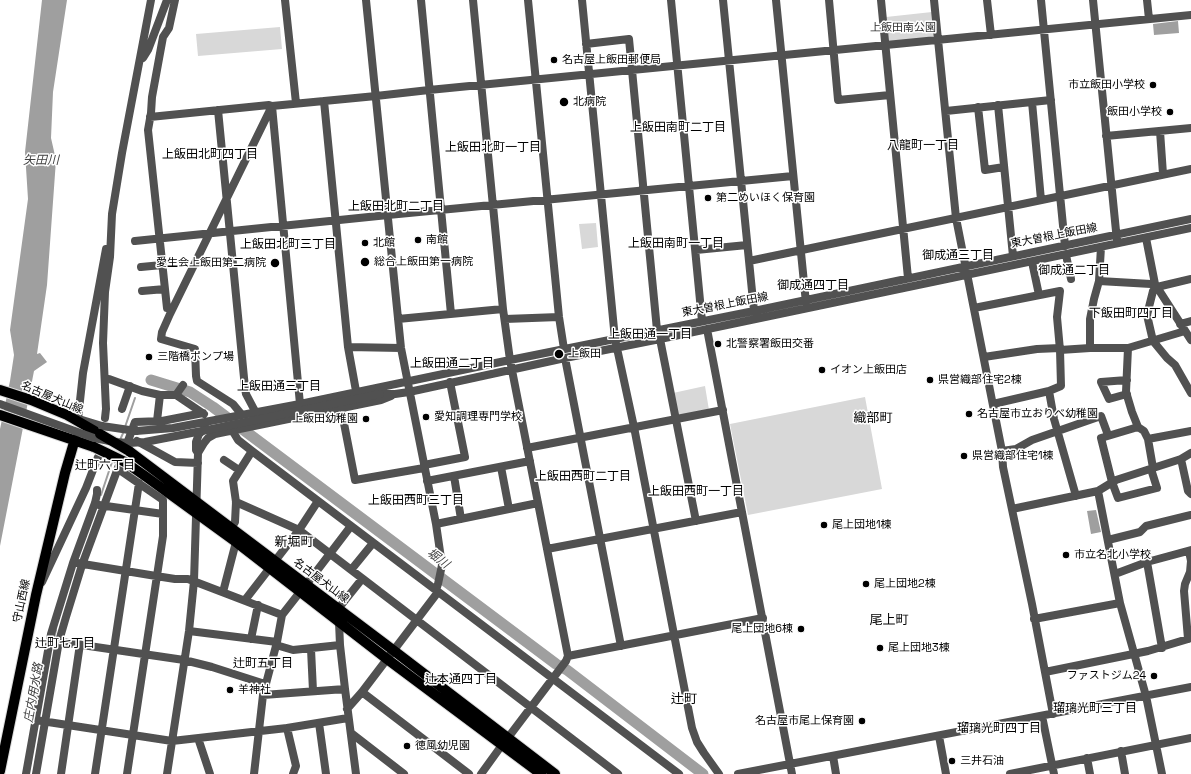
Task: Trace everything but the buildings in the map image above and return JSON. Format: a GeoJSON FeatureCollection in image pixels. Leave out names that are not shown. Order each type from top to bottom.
{"type":"FeatureCollection","features":[{"type":"Feature","properties":{"kind":"main road","name":"名古屋犬山線"},"geometry":{"type":"LineString","coordinates":[[0,390],[31,400],[72,417],[102,426],[129,451],[231,528],[272,565],[303,589],[339,622],[387,659],[505,742],[554,774]]}},
{"type":"Feature","properties":{"kind":"main road","name":"名古屋犬山線"},"geometry":{"type":"LineString","coordinates":[[0,414],[72,438],[94,447],[121,466],[145,476],[236,542],[272,565]]}},
{"type":"Feature","properties":{"kind":"main road","name":"守山西線"},"geometry":{"type":"LineString","coordinates":[[0,770],[36,595],[72,438]]}},
{"type":"Feature","properties":{"kind":"main road","name":"名古屋犬山線"},"geometry":{"type":"LineString","coordinates":[[303,589],[338,609],[393,650],[505,742],[540,774]]}},
{"type":"Feature","properties":{"kind":"street"},"geometry":{"type":"LineString","coordinates":[[72,417],[83,373],[151,0]]}},
{"type":"Feature","properties":{"kind":"street"},"geometry":{"type":"LineString","coordinates":[[141,60],[148,50],[167,0]]}},
{"type":"Feature","properties":{"kind":"street"},"geometry":{"type":"LineString","coordinates":[[167,308],[148,130],[152,97],[163,37],[169,28],[175,0]]}},
{"type":"Feature","properties":{"kind":"street"},"geometry":{"type":"LineString","coordinates":[[285,0],[296,103]]}},
{"type":"Feature","properties":{"kind":"street"},"geometry":{"type":"LineString","coordinates":[[348,709],[417,620],[437,589],[441,568],[436,524],[401,348],[366,0]]}},
{"type":"Feature","properties":{"kind":"street"},"geometry":{"type":"LineString","coordinates":[[421,0],[451,314]]}},
{"type":"Feature","properties":{"kind":"street"},"geometry":{"type":"LineString","coordinates":[[473,0],[503,309],[510,360],[547,549],[566,660]]}},
{"type":"Feature","properties":{"kind":"street"},"geometry":{"type":"LineString","coordinates":[[528,0],[559,317],[564,349]]}},
{"type":"Feature","properties":{"kind":"street"},"geometry":{"type":"LineString","coordinates":[[582,0],[615,339],[634,427],[692,728],[697,742],[719,774]]}},
{"type":"Feature","properties":{"kind":"street"},"geometry":{"type":"LineString","coordinates":[[671,0],[702,321]]}},
{"type":"Feature","properties":{"kind":"street"},"geometry":{"type":"LineString","coordinates":[[723,0],[754,311]]}},
{"type":"Feature","properties":{"kind":"street"},"geometry":{"type":"LineString","coordinates":[[776,0],[806,304]]}},
{"type":"Feature","properties":{"kind":"street"},"geometry":{"type":"LineString","coordinates":[[829,0],[838,100],[890,95]]}},
{"type":"Feature","properties":{"kind":"street"},"geometry":{"type":"LineString","coordinates":[[881,0],[908,278]]}},
{"type":"Feature","properties":{"kind":"street"},"geometry":{"type":"LineString","coordinates":[[934,0],[956,218],[1002,451],[1003,467],[1053,714]]}},
{"type":"Feature","properties":{"kind":"street"},"geometry":{"type":"LineString","coordinates":[[987,0],[991,35]]}},
{"type":"Feature","properties":{"kind":"street"},"geometry":{"type":"LineString","coordinates":[[1041,0],[1065,246]]}},
{"type":"Feature","properties":{"kind":"street"},"geometry":{"type":"LineString","coordinates":[[1093,0],[1117,239]]}},
{"type":"Feature","properties":{"kind":"street"},"geometry":{"type":"LineString","coordinates":[[1147,0],[1149,19]]}},
{"type":"Feature","properties":{"kind":"street"},"geometry":{"type":"LineString","coordinates":[[150,116],[269,104],[272,106],[376,96],[1191,15]]}},
{"type":"Feature","properties":{"kind":"street"},"geometry":{"type":"LineString","coordinates":[[586,44],[629,39],[657,330]]}},
{"type":"Feature","properties":{"kind":"street"},"geometry":{"type":"LineString","coordinates":[[946,111],[1051,100]]}},
{"type":"Feature","properties":{"kind":"street"},"geometry":{"type":"LineString","coordinates":[[324,101],[348,347],[356,392]]}},
{"type":"Feature","properties":{"kind":"street"},"geometry":{"type":"LineString","coordinates":[[1032,102],[1041,200]]}},
{"type":"Feature","properties":{"kind":"street"},"geometry":{"type":"LineString","coordinates":[[998,105],[1013,256]]}},
{"type":"Feature","properties":{"kind":"street"},"geometry":{"type":"LineString","coordinates":[[240,416],[233,404],[197,381],[195,349],[161,339],[162,332],[272,106]]}},
{"type":"Feature","properties":{"kind":"street"},"geometry":{"type":"LineString","coordinates":[[272,106],[300,404]]}},
{"type":"Feature","properties":{"kind":"street"},"geometry":{"type":"LineString","coordinates":[[978,107],[985,170],[1004,167]]}},
{"type":"Feature","properties":{"kind":"street"},"geometry":{"type":"LineString","coordinates":[[218,110],[245,388],[249,401],[256,413]]}},
{"type":"Feature","properties":{"kind":"street"},"geometry":{"type":"LineString","coordinates":[[1106,136],[1191,128]]}},
{"type":"Feature","properties":{"kind":"street"},"geometry":{"type":"LineString","coordinates":[[1160,131],[1163,174]]}},
{"type":"Feature","properties":{"kind":"street"},"geometry":{"type":"LineString","coordinates":[[749,261],[1191,169]]}},
{"type":"Feature","properties":{"kind":"street"},"geometry":{"type":"LineString","coordinates":[[135,241],[793,176]]}},
{"type":"Feature","properties":{"kind":"street"},"geometry":{"type":"LineString","coordinates":[[112,214],[110,257],[105,292],[103,343],[106,402],[102,426],[133,434],[174,462],[198,462]]}},
{"type":"Feature","properties":{"kind":"street","name":"東大曽根上飯田線"},"geometry":{"type":"LineString","coordinates":[[133,434],[256,413],[754,311],[806,304],[1032,262],[1101,247],[1117,239],[1191,219]]}},
{"type":"Feature","properties":{"kind":"street","name":"東大曽根上飯田線"},"geometry":{"type":"LineString","coordinates":[[395,394],[706,329],[908,278],[965,266],[1065,246],[1117,239],[1146,238],[1191,228]]}},
{"type":"Feature","properties":{"kind":"street"},"geometry":{"type":"LineString","coordinates":[[1146,238],[1156,285],[1191,340]]}},
{"type":"Feature","properties":{"kind":"street"},"geometry":{"type":"LineString","coordinates":[[696,250],[747,245]]}},
{"type":"Feature","properties":{"kind":"street"},"geometry":{"type":"LineString","coordinates":[[1090,348],[1092,309],[1099,281],[1101,247]]}},
{"type":"Feature","properties":{"kind":"street"},"geometry":{"type":"LineString","coordinates":[[1066,254],[1071,279]]}},
{"type":"Feature","properties":{"kind":"street"},"geometry":{"type":"LineString","coordinates":[[1032,262],[1039,295]]}},
{"type":"Feature","properties":{"kind":"street"},"geometry":{"type":"LineString","coordinates":[[142,267],[162,265]]}},
{"type":"Feature","properties":{"kind":"street"},"geometry":{"type":"LineString","coordinates":[[1099,281],[1156,285],[1191,279]]}},
{"type":"Feature","properties":{"kind":"street"},"geometry":{"type":"LineString","coordinates":[[1156,285],[1147,315],[1153,341],[1175,365],[1191,393]]}},
{"type":"Feature","properties":{"kind":"street"},"geometry":{"type":"LineString","coordinates":[[142,291],[165,289]]}},
{"type":"Feature","properties":{"kind":"street"},"geometry":{"type":"LineString","coordinates":[[974,308],[1060,291],[1057,317],[1061,386],[1049,391],[992,404]]}},
{"type":"Feature","properties":{"kind":"street"},"geometry":{"type":"LineString","coordinates":[[398,319],[503,309]]}},
{"type":"Feature","properties":{"kind":"street"},"geometry":{"type":"LineString","coordinates":[[505,320],[559,317]]}},
{"type":"Feature","properties":{"kind":"street"},"geometry":{"type":"LineString","coordinates":[[984,357],[1037,349],[1128,348],[1153,341],[1191,321]]}},
{"type":"Feature","properties":{"kind":"street"},"geometry":{"type":"LineString","coordinates":[[706,329],[792,774]]}},
{"type":"Feature","properties":{"kind":"street"},"geometry":{"type":"LineString","coordinates":[[660,339],[696,521]]}},
{"type":"Feature","properties":{"kind":"street"},"geometry":{"type":"LineString","coordinates":[[348,347],[401,348]]}},
{"type":"Feature","properties":{"kind":"street"},"geometry":{"type":"LineString","coordinates":[[1128,348],[1127,394],[1138,427],[1144,431],[1148,439],[1152,468],[1157,488],[1118,498],[1112,482],[1101,438],[1138,427]]}},
{"type":"Feature","properties":{"kind":"street"},"geometry":{"type":"LineString","coordinates":[[565,358],[621,646]]}},
{"type":"Feature","properties":{"kind":"street"},"geometry":{"type":"LineString","coordinates":[[109,379],[160,395],[177,393],[184,385]]}},
{"type":"Feature","properties":{"kind":"street"},"geometry":{"type":"LineString","coordinates":[[1127,380],[1101,382],[1109,399],[1127,394]]}},
{"type":"Feature","properties":{"kind":"street"},"geometry":{"type":"LineString","coordinates":[[341,408],[355,480],[465,457],[450,382]]}},
{"type":"Feature","properties":{"kind":"street"},"geometry":{"type":"LineString","coordinates":[[122,409],[130,386]]}},
{"type":"Feature","properties":{"kind":"street"},"geometry":{"type":"LineString","coordinates":[[1049,391],[1054,419],[1076,496]]}},
{"type":"Feature","properties":{"kind":"street"},"geometry":{"type":"LineString","coordinates":[[167,774],[189,631],[194,581],[198,462],[196,442],[199,434],[215,420],[203,413],[177,393]]}},
{"type":"Feature","properties":{"kind":"street"},"geometry":{"type":"LineString","coordinates":[[0,404],[94,438],[129,443],[145,442],[212,429],[380,394],[395,394]]}},
{"type":"Feature","properties":{"kind":"street"},"geometry":{"type":"LineString","coordinates":[[198,453],[201,446],[208,438],[215,434],[381,400],[395,394]]}},
{"type":"Feature","properties":{"kind":"street"},"geometry":{"type":"LineString","coordinates":[[157,421],[160,395]]}},
{"type":"Feature","properties":{"kind":"street"},"geometry":{"type":"LineString","coordinates":[[527,448],[722,410]]}},
{"type":"Feature","properties":{"kind":"street"},"geometry":{"type":"LineString","coordinates":[[26,774],[50,640],[73,562],[100,505],[121,466],[133,434],[135,422],[162,421],[203,413]]}},
{"type":"Feature","properties":{"kind":"street"},"geometry":{"type":"LineString","coordinates":[[1002,451],[1016,449],[1032,440],[1101,416],[1108,435]]}},
{"type":"Feature","properties":{"kind":"street"},"geometry":{"type":"LineString","coordinates":[[235,430],[238,440],[252,452],[554,676],[679,774]]}},
{"type":"Feature","properties":{"kind":"street"},"geometry":{"type":"LineString","coordinates":[[1148,439],[1191,431]]}},
{"type":"Feature","properties":{"kind":"street"},"geometry":{"type":"LineString","coordinates":[[231,528],[235,522],[236,502],[233,481],[252,452]]}},
{"type":"Feature","properties":{"kind":"street"},"geometry":{"type":"LineString","coordinates":[[1012,509],[1098,491],[1112,482],[1181,459],[1191,452]]}},
{"type":"Feature","properties":{"kind":"street"},"geometry":{"type":"LineString","coordinates":[[36,595],[86,488],[98,457]]}},
{"type":"Feature","properties":{"kind":"street"},"geometry":{"type":"LineString","coordinates":[[1181,459],[1184,477],[1188,491],[1191,494]]}},
{"type":"Feature","properties":{"kind":"street"},"geometry":{"type":"LineString","coordinates":[[224,460],[239,470]]}},
{"type":"Feature","properties":{"kind":"street"},"geometry":{"type":"LineString","coordinates":[[427,481],[530,461]]}},
{"type":"Feature","properties":{"kind":"street"},"geometry":{"type":"LineString","coordinates":[[121,466],[139,483],[163,500],[163,536],[127,774]]}},
{"type":"Feature","properties":{"kind":"street"},"geometry":{"type":"LineString","coordinates":[[501,467],[509,509]]}},
{"type":"Feature","properties":{"kind":"street"},"geometry":{"type":"LineString","coordinates":[[454,476],[461,519]]}},
{"type":"Feature","properties":{"kind":"street"},"geometry":{"type":"LineString","coordinates":[[95,774],[139,483]]}},
{"type":"Feature","properties":{"kind":"street"},"geometry":{"type":"LineString","coordinates":[[36,774],[59,641],[100,505],[97,490]]}},
{"type":"Feature","properties":{"kind":"street"},"geometry":{"type":"LineString","coordinates":[[1098,491],[1120,603],[1146,696],[1162,774]]}},
{"type":"Feature","properties":{"kind":"street"},"geometry":{"type":"LineString","coordinates":[[245,600],[299,530],[318,501]]}},
{"type":"Feature","properties":{"kind":"street"},"geometry":{"type":"LineString","coordinates":[[236,502],[299,530],[618,774]]}},
{"type":"Feature","properties":{"kind":"street"},"geometry":{"type":"LineString","coordinates":[[436,524],[538,504]]}},
{"type":"Feature","properties":{"kind":"street"},"geometry":{"type":"LineString","coordinates":[[100,505],[163,514]]}},
{"type":"Feature","properties":{"kind":"street"},"geometry":{"type":"LineString","coordinates":[[547,549],[742,512]]}},
{"type":"Feature","properties":{"kind":"street"},"geometry":{"type":"LineString","coordinates":[[1108,540],[1140,532],[1146,526],[1191,515]]}},
{"type":"Feature","properties":{"kind":"street"},"geometry":{"type":"LineString","coordinates":[[254,774],[263,695],[282,615],[351,526]]}},
{"type":"Feature","properties":{"kind":"street"},"geometry":{"type":"LineString","coordinates":[[223,592],[236,542]]}},
{"type":"Feature","properties":{"kind":"street"},"geometry":{"type":"LineString","coordinates":[[351,570],[373,543]]}},
{"type":"Feature","properties":{"kind":"street"},"geometry":{"type":"LineString","coordinates":[[1045,672],[1135,655],[1189,639],[1184,591],[1190,572],[1190,550],[1147,562],[1115,574]]}},
{"type":"Feature","properties":{"kind":"street"},"geometry":{"type":"LineString","coordinates":[[73,562],[82,565],[175,579],[188,579],[282,615]]}},
{"type":"Feature","properties":{"kind":"street"},"geometry":{"type":"LineString","coordinates":[[1147,562],[1162,648]]}},
{"type":"Feature","properties":{"kind":"street"},"geometry":{"type":"LineString","coordinates":[[338,609],[362,579]]}},
{"type":"Feature","properties":{"kind":"street"},"geometry":{"type":"LineString","coordinates":[[1034,619],[1120,603]]}},
{"type":"Feature","properties":{"kind":"street"},"geometry":{"type":"LineString","coordinates":[[251,640],[258,605]]}},
{"type":"Feature","properties":{"kind":"street"},"geometry":{"type":"LineString","coordinates":[[481,774],[566,660],[621,646],[762,618]]}},
{"type":"Feature","properties":{"kind":"street"},"geometry":{"type":"LineString","coordinates":[[339,622],[344,689],[356,774]]}},
{"type":"Feature","properties":{"kind":"street"},"geometry":{"type":"LineString","coordinates":[[189,631],[276,644],[293,650],[340,645]]}},
{"type":"Feature","properties":{"kind":"street"},"geometry":{"type":"LineString","coordinates":[[50,640],[184,660],[212,667],[265,684]]}},
{"type":"Feature","properties":{"kind":"street"},"geometry":{"type":"LineString","coordinates":[[62,774],[80,644]]}},
{"type":"Feature","properties":{"kind":"street"},"geometry":{"type":"LineString","coordinates":[[311,649],[313,690]]}},
{"type":"Feature","properties":{"kind":"street"},"geometry":{"type":"LineString","coordinates":[[738,774],[1191,687]]}},
{"type":"Feature","properties":{"kind":"street"},"geometry":{"type":"LineString","coordinates":[[263,695],[313,690],[344,689]]}},
{"type":"Feature","properties":{"kind":"street"},"geometry":{"type":"LineString","coordinates":[[362,692],[469,774]]}},
{"type":"Feature","properties":{"kind":"street"},"geometry":{"type":"LineString","coordinates":[[1042,716],[1054,774]]}},
{"type":"Feature","properties":{"kind":"street"},"geometry":{"type":"LineString","coordinates":[[35,720],[172,741],[287,728],[348,718]]}},
{"type":"Feature","properties":{"kind":"street"},"geometry":{"type":"LineString","coordinates":[[319,723],[326,774]]}},
{"type":"Feature","properties":{"kind":"street"},"geometry":{"type":"LineString","coordinates":[[287,728],[296,766],[294,774]]}},
{"type":"Feature","properties":{"kind":"street"},"geometry":{"type":"LineString","coordinates":[[351,734],[404,774]]}},
{"type":"Feature","properties":{"kind":"street"},"geometry":{"type":"LineString","coordinates":[[939,736],[946,774]]}},
{"type":"Feature","properties":{"kind":"street"},"geometry":{"type":"LineString","coordinates":[[198,738],[210,774]]}},
{"type":"Feature","properties":{"kind":"street"},"geometry":{"type":"LineString","coordinates":[[1014,774],[1156,744],[1191,739]]}},
{"type":"Feature","properties":{"kind":"street"},"geometry":{"type":"LineString","coordinates":[[1121,751],[1125,774]]}},
{"type":"Feature","properties":{"kind":"street"},"geometry":{"type":"LineString","coordinates":[[833,756],[836,774]]}},
{"type":"Feature","properties":{"kind":"street"},"geometry":{"type":"LineString","coordinates":[[1087,758],[1090,774]]}},
{"type":"Feature","properties":{"kind":"green space","name":"上飯田南公園"},"geometry":{"type":"Polygon","coordinates":[[[932,12],[933,37],[890,42],[888,40],[886,17],[932,12]]]}},
{"type":"Feature","properties":{"kind":"green space"},"geometry":{"type":"Polygon","coordinates":[[[280,27],[282,49],[198,56],[196,34],[280,27]]]}},
{"type":"Feature","properties":{"kind":"green space"},"geometry":{"type":"Polygon","coordinates":[[[596,223],[598,247],[582,249],[579,224],[596,223]]]}},
{"type":"Feature","properties":{"kind":"green space"},"geometry":{"type":"Polygon","coordinates":[[[705,386],[709,410],[677,416],[673,393],[705,386]]]}},
{"type":"Feature","properties":{"kind":"green space"},"geometry":{"type":"Polygon","coordinates":[[[865,397],[882,489],[748,515],[730,424],[865,397]]]}},
{"type":"Feature","properties":{"kind":"water","name":"矢田川"},"geometry":{"type":"Polygon","coordinates":[[[42,0],[67,0],[53,92],[51,138],[56,160],[47,285],[37,354],[40,353],[47,362],[34,371],[0,546],[0,429],[14,355],[10,330],[28,199],[25,152],[42,0]]]}},
{"type":"Feature","properties":{"kind":"water"},"geometry":{"type":"Polygon","coordinates":[[[1178,21],[1179,33],[1154,35],[1153,24],[1178,21]]]}},
{"type":"Feature","properties":{"kind":"water"},"geometry":{"type":"Polygon","coordinates":[[[1096,510],[1101,532],[1091,534],[1087,511],[1096,510]]]}},
{"type":"Feature","properties":{"kind":"waterway","name":"堀川"},"geometry":{"type":"LineString","coordinates":[[151,380],[190,392],[213,407],[556,664],[567,670],[703,774]]}},
{"type":"Feature","properties":{"kind":"waterway","name":"庄内用水路"},"geometry":{"type":"LineString","coordinates":[[125,427],[135,398]]}},
{"type":"Feature","properties":{"kind":"waterway","name":"庄内用水路"},"geometry":{"type":"LineString","coordinates":[[120,440],[124,431]]}},
{"type":"Feature","properties":{"kind":"waterway","name":"庄内用水路"},"geometry":{"type":"LineString","coordinates":[[101,495],[113,459]]}},
{"type":"Feature","properties":{"kind":"waterway","name":"庄内用水路"},"geometry":{"type":"LineString","coordinates":[[54,639],[56,630]]}},
{"type":"Feature","properties":{"kind":"place","name":"名古屋上飯田郵便局"},"geometry":{"type":"Point","coordinates":[554,60]}},
{"type":"Feature","properties":{"kind":"place","name":"市立飯田小学校"},"geometry":{"type":"Point","coordinates":[1153,85]}},
{"type":"Feature","properties":{"kind":"place","name":"北病院"},"geometry":{"type":"Point","coordinates":[564,102]}},
{"type":"Feature","properties":{"kind":"place","name":"飯田小学校"},"geometry":{"type":"Point","coordinates":[1170,112]}},
{"type":"Feature","properties":{"kind":"place","name":"第二めいほく保育園"},"geometry":{"type":"Point","coordinates":[708,198]}},
{"type":"Feature","properties":{"kind":"place","name":"南館"},"geometry":{"type":"Point","coordinates":[418,240]}},
{"type":"Feature","properties":{"kind":"place","name":"北館"},"geometry":{"type":"Point","coordinates":[365,243]}},
{"type":"Feature","properties":{"kind":"place","name":"総合上飯田第一病院"},"geometry":{"type":"Point","coordinates":[365,262]}},
{"type":"Feature","properties":{"kind":"place","name":"愛生会上飯田第二病院"},"geometry":{"type":"Point","coordinates":[275,263]}},
{"type":"Feature","properties":{"kind":"place","name":"北警察署飯田交番"},"geometry":{"type":"Point","coordinates":[718,344]}},
{"type":"Feature","properties":{"kind":"place","name":"上飯田"},"geometry":{"type":"Point","coordinates":[559,354]}},
{"type":"Feature","properties":{"kind":"place","name":"三階橋ポンプ場"},"geometry":{"type":"Point","coordinates":[149,357]}},
{"type":"Feature","properties":{"kind":"place","name":"イオン上飯田店"},"geometry":{"type":"Point","coordinates":[822,370]}},
{"type":"Feature","properties":{"kind":"place","name":"県営織部住宅2棟"},"geometry":{"type":"Point","coordinates":[930,380]}},
{"type":"Feature","properties":{"kind":"place","name":"名古屋市立おりべ幼稚園"},"geometry":{"type":"Point","coordinates":[969,414]}},
{"type":"Feature","properties":{"kind":"place","name":"愛知調理専門学校"},"geometry":{"type":"Point","coordinates":[426,417]}},
{"type":"Feature","properties":{"kind":"place","name":"上飯田幼稚園"},"geometry":{"type":"Point","coordinates":[366,419]}},
{"type":"Feature","properties":{"kind":"place","name":"県営織部住宅1棟"},"geometry":{"type":"Point","coordinates":[964,456]}},
{"type":"Feature","properties":{"kind":"place","name":"尾上団地1棟"},"geometry":{"type":"Point","coordinates":[824,525]}},
{"type":"Feature","properties":{"kind":"place","name":"市立名北小学校"},"geometry":{"type":"Point","coordinates":[1066,555]}},
{"type":"Feature","properties":{"kind":"place","name":"尾上団地2棟"},"geometry":{"type":"Point","coordinates":[866,584]}},
{"type":"Feature","properties":{"kind":"place","name":"尾上団地6棟"},"geometry":{"type":"Point","coordinates":[801,629]}},
{"type":"Feature","properties":{"kind":"place","name":"尾上団地3棟"},"geometry":{"type":"Point","coordinates":[880,648]}},
{"type":"Feature","properties":{"kind":"place","name":"ファストジム24"},"geometry":{"type":"Point","coordinates":[1154,676]}},
{"type":"Feature","properties":{"kind":"place","name":"羊神社"},"geometry":{"type":"Point","coordinates":[230,690]}},
{"type":"Feature","properties":{"kind":"place","name":"名古屋市尾上保育園"},"geometry":{"type":"Point","coordinates":[862,721]}},
{"type":"Feature","properties":{"kind":"place","name":"徳風幼児園"},"geometry":{"type":"Point","coordinates":[407,746]}},
{"type":"Feature","properties":{"kind":"place","name":"三井石油"},"geometry":{"type":"Point","coordinates":[952,761]}},
{"type":"Feature","properties":{"kind":"district","name":"上飯田南町二丁目"},"geometry":{"type":"Point","coordinates":[678,128]}},
{"type":"Feature","properties":{"kind":"district","name":"八龍町一丁目"},"geometry":{"type":"Point","coordinates":[923,146]}},
{"type":"Feature","properties":{"kind":"district","name":"上飯田北町一丁目"},"geometry":{"type":"Point","coordinates":[493,148]}},
{"type":"Feature","properties":{"kind":"district","name":"上飯田北町四丁目"},"geometry":{"type":"Point","coordinates":[210,155]}},
{"type":"Feature","properties":{"kind":"district","name":"上飯田北町二丁目"},"geometry":{"type":"Point","coordinates":[396,207]}},
{"type":"Feature","properties":{"kind":"district","name":"上飯田南町一丁目"},"geometry":{"type":"Point","coordinates":[676,244]}},
{"type":"Feature","properties":{"kind":"district","name":"上飯田北町三丁目"},"geometry":{"type":"Point","coordinates":[288,245]}},
{"type":"Feature","properties":{"kind":"district","name":"御成通三丁目"},"geometry":{"type":"Point","coordinates":[958,256]}},
{"type":"Feature","properties":{"kind":"district","name":"御成通二丁目"},"geometry":{"type":"Point","coordinates":[1074,271]}},
{"type":"Feature","properties":{"kind":"district","name":"御成通四丁目"},"geometry":{"type":"Point","coordinates":[813,286]}},
{"type":"Feature","properties":{"kind":"district","name":"下飯田町四丁目"},"geometry":{"type":"Point","coordinates":[1131,314]}},
{"type":"Feature","properties":{"kind":"district","name":"上飯田通一丁目"},"geometry":{"type":"Point","coordinates":[650,335]}},
{"type":"Feature","properties":{"kind":"district","name":"上飯田通二丁目"},"geometry":{"type":"Point","coordinates":[452,364]}},
{"type":"Feature","properties":{"kind":"district","name":"上飯田通三丁目"},"geometry":{"type":"Point","coordinates":[279,387]}},
{"type":"Feature","properties":{"kind":"district","name":"織部町"},"geometry":{"type":"Point","coordinates":[873,418]}},
{"type":"Feature","properties":{"kind":"district","name":"辻町六丁目"},"geometry":{"type":"Point","coordinates":[105,466]}},
{"type":"Feature","properties":{"kind":"district","name":"上飯田西町二丁目"},"geometry":{"type":"Point","coordinates":[583,477]}},
{"type":"Feature","properties":{"kind":"district","name":"上飯田西町一丁目"},"geometry":{"type":"Point","coordinates":[696,492]}},
{"type":"Feature","properties":{"kind":"district","name":"上飯田西町三丁目"},"geometry":{"type":"Point","coordinates":[416,501]}},
{"type":"Feature","properties":{"kind":"district","name":"新堀町"},"geometry":{"type":"Point","coordinates":[294,542]}},
{"type":"Feature","properties":{"kind":"district","name":"尾上町"},"geometry":{"type":"Point","coordinates":[889,620]}},
{"type":"Feature","properties":{"kind":"district","name":"辻町七丁目"},"geometry":{"type":"Point","coordinates":[65,644]}},
{"type":"Feature","properties":{"kind":"district","name":"辻町五丁目"},"geometry":{"type":"Point","coordinates":[263,664]}},
{"type":"Feature","properties":{"kind":"district","name":"辻本通四丁目"},"geometry":{"type":"Point","coordinates":[461,680]}},
{"type":"Feature","properties":{"kind":"district","name":"辻町"},"geometry":{"type":"Point","coordinates":[684,699]}},
{"type":"Feature","properties":{"kind":"district","name":"瑠璃光町三丁目"},"geometry":{"type":"Point","coordinates":[1095,709]}},
{"type":"Feature","properties":{"kind":"district","name":"瑠璃光町四丁目"},"geometry":{"type":"Point","coordinates":[999,729]}}]}
